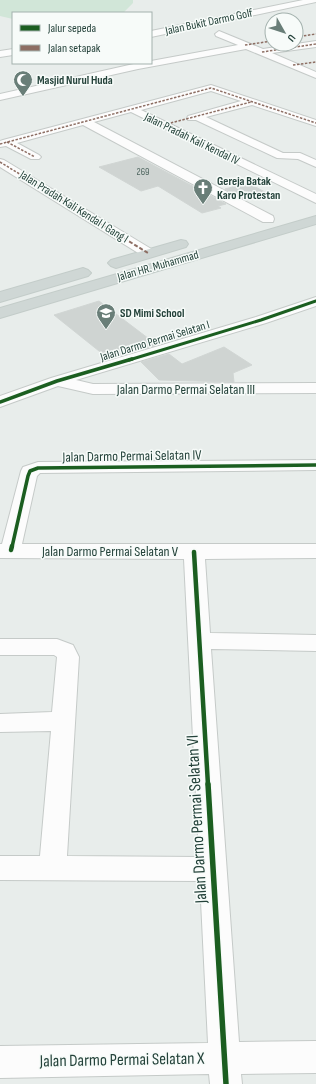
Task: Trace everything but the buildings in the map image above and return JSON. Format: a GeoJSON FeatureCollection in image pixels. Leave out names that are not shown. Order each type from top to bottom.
{"type":"FeatureCollection","features":[{"type":"Feature","properties":{"kind":"main road"},"geometry":{"type":"LineString","coordinates":[[246,225],[316,206]]}},
{"type":"Feature","properties":{"kind":"main road","name":"Jalan HR. Muhammad"},"geometry":{"type":"LineString","coordinates":[[0,313],[316,220]]}},
{"type":"Feature","properties":{"kind":"main road","name":"Jalan HR. Muhammad"},"geometry":{"type":"LineString","coordinates":[[0,297],[192,241]]}},
{"type":"Feature","properties":{"kind":"main road"},"geometry":{"type":"LineString","coordinates":[[141,255],[138,263],[151,268]]}},
{"type":"Feature","properties":{"kind":"main road"},"geometry":{"type":"LineString","coordinates":[[100,268],[110,274],[114,279]]}},
{"type":"Feature","properties":{"kind":"street","name":"Jalan Bukit Darmo Golf"},"geometry":{"type":"LineString","coordinates":[[152,30],[298,0]]}},
{"type":"Feature","properties":{"kind":"street","name":"Jalan Bukit Darmo Golf"},"geometry":{"type":"LineString","coordinates":[[152,34],[314,0]]}},
{"type":"Feature","properties":{"kind":"street"},"geometry":{"type":"LineString","coordinates":[[219,34],[316,75]]}},
{"type":"Feature","properties":{"kind":"street"},"geometry":{"type":"LineString","coordinates":[[304,36],[316,34]]}},
{"type":"Feature","properties":{"kind":"street"},"geometry":{"type":"LineString","coordinates":[[152,63],[264,43]]}},
{"type":"Feature","properties":{"kind":"street"},"geometry":{"type":"LineString","coordinates":[[262,52],[316,44]]}},
{"type":"Feature","properties":{"kind":"street"},"geometry":{"type":"LineString","coordinates":[[0,50],[12,49]]}},
{"type":"Feature","properties":{"kind":"street"},"geometry":{"type":"LineString","coordinates":[[0,54],[12,52]]}},
{"type":"Feature","properties":{"kind":"street"},"geometry":{"type":"LineString","coordinates":[[293,65],[316,62]]}},
{"type":"Feature","properties":{"kind":"street"},"geometry":{"type":"LineString","coordinates":[[0,97],[149,64]]}},
{"type":"Feature","properties":{"kind":"street"},"geometry":{"type":"LineString","coordinates":[[4,143],[211,88],[316,123]]}},
{"type":"Feature","properties":{"kind":"street"},"geometry":{"type":"LineString","coordinates":[[163,124],[197,117],[251,102]]}},
{"type":"Feature","properties":{"kind":"street","name":"Jalan Pradah Kali Kendal IV"},"geometry":{"type":"LineString","coordinates":[[132,109],[316,199]]}},
{"type":"Feature","properties":{"kind":"street"},"geometry":{"type":"LineString","coordinates":[[197,117],[281,156],[300,156],[316,164]]}},
{"type":"Feature","properties":{"kind":"street"},"geometry":{"type":"LineString","coordinates":[[85,122],[281,215]]}},
{"type":"Feature","properties":{"kind":"street"},"geometry":{"type":"LineString","coordinates":[[4,143],[35,157]]}},
{"type":"Feature","properties":{"kind":"street","name":"Jalan Pradah Kali Kendal I Gang I"},"geometry":{"type":"LineString","coordinates":[[3,166],[141,255]]}},
{"type":"Feature","properties":{"kind":"street","name":"Jalan Darmo Permai Selatan I"},"geometry":{"type":"LineString","coordinates":[[0,402],[57,381],[261,320],[316,301]]}},
{"type":"Feature","properties":{"kind":"street","name":"Jalan Darmo Permai Selatan III"},"geometry":{"type":"LineString","coordinates":[[57,381],[93,389],[316,388]]}},
{"type":"Feature","properties":{"kind":"street","name":"Jalan Darmo Permai Selatan IV"},"geometry":{"type":"LineString","coordinates":[[6,551],[28,476],[30,471],[38,468],[316,465]]}},
{"type":"Feature","properties":{"kind":"street","name":"Jalan Darmo Permai Selatan V"},"geometry":{"type":"LineString","coordinates":[[6,551],[194,552],[316,550]]}},
{"type":"Feature","properties":{"kind":"street","name":"Jalan Darmo Permai Selatan VI"},"geometry":{"type":"LineString","coordinates":[[194,552],[225,1071]]}},
{"type":"Feature","properties":{"kind":"street"},"geometry":{"type":"LineString","coordinates":[[200,641],[316,643]]}},
{"type":"Feature","properties":{"kind":"street"},"geometry":{"type":"LineString","coordinates":[[0,647],[57,647],[65,651],[68,657],[53,869]]}},
{"type":"Feature","properties":{"kind":"street"},"geometry":{"type":"LineString","coordinates":[[0,723],[64,721]]}},
{"type":"Feature","properties":{"kind":"street"},"geometry":{"type":"LineString","coordinates":[[0,868],[213,869]]}},
{"type":"Feature","properties":{"kind":"street","name":"Jalan Darmo Permai Selatan X"},"geometry":{"type":"LineString","coordinates":[[0,1062],[225,1071],[316,1057]]}},
{"type":"Feature","properties":{"kind":"green space"},"geometry":{"type":"Polygon","coordinates":[[[0,0],[133,0],[133,3],[124,12],[12,12],[12,19],[0,16],[0,0]]]}},
{"type":"Feature","properties":{"kind":"marked path"},"geometry":{"type":"LineString","coordinates":[[304,36],[316,34]]}},
{"type":"Feature","properties":{"kind":"marked path"},"geometry":{"type":"LineString","coordinates":[[245,45],[264,42]]}},
{"type":"Feature","properties":{"kind":"marked path"},"geometry":{"type":"LineString","coordinates":[[262,52],[316,44]]}},
{"type":"Feature","properties":{"kind":"marked path"},"geometry":{"type":"LineString","coordinates":[[293,65],[316,62]]}},
{"type":"Feature","properties":{"kind":"marked path"},"geometry":{"type":"LineString","coordinates":[[0,144],[211,88],[316,123]]}},
{"type":"Feature","properties":{"kind":"marked path"},"geometry":{"type":"LineString","coordinates":[[163,125],[251,102]]}},
{"type":"Feature","properties":{"kind":"marked path"},"geometry":{"type":"LineString","coordinates":[[7,142],[35,157]]}},
{"type":"Feature","properties":{"kind":"marked path"},"geometry":{"type":"LineString","coordinates":[[0,162],[148,253]]}},
{"type":"Feature","properties":{"kind":"cycle path"},"geometry":{"type":"LineString","coordinates":[[0,402],[57,381],[261,320],[316,301]]}},
{"type":"Feature","properties":{"kind":"cycle path"},"geometry":{"type":"LineString","coordinates":[[11,550],[28,476],[30,471],[38,468],[316,465]]}},
{"type":"Feature","properties":{"kind":"cycle path"},"geometry":{"type":"LineString","coordinates":[[194,552],[226,1084]]}},
{"type":"Feature","properties":{"kind":"place","name":"Masjid Nurul Huda"},"geometry":{"type":"Point","coordinates":[23,97]}},
{"type":"Feature","properties":{"kind":"place","name":"Gereja Batak Karo Protestan"},"geometry":{"type":"Point","coordinates":[203,205]}},
{"type":"Feature","properties":{"kind":"place","name":"SD Mimi School"},"geometry":{"type":"Point","coordinates":[106,330]}}]}
